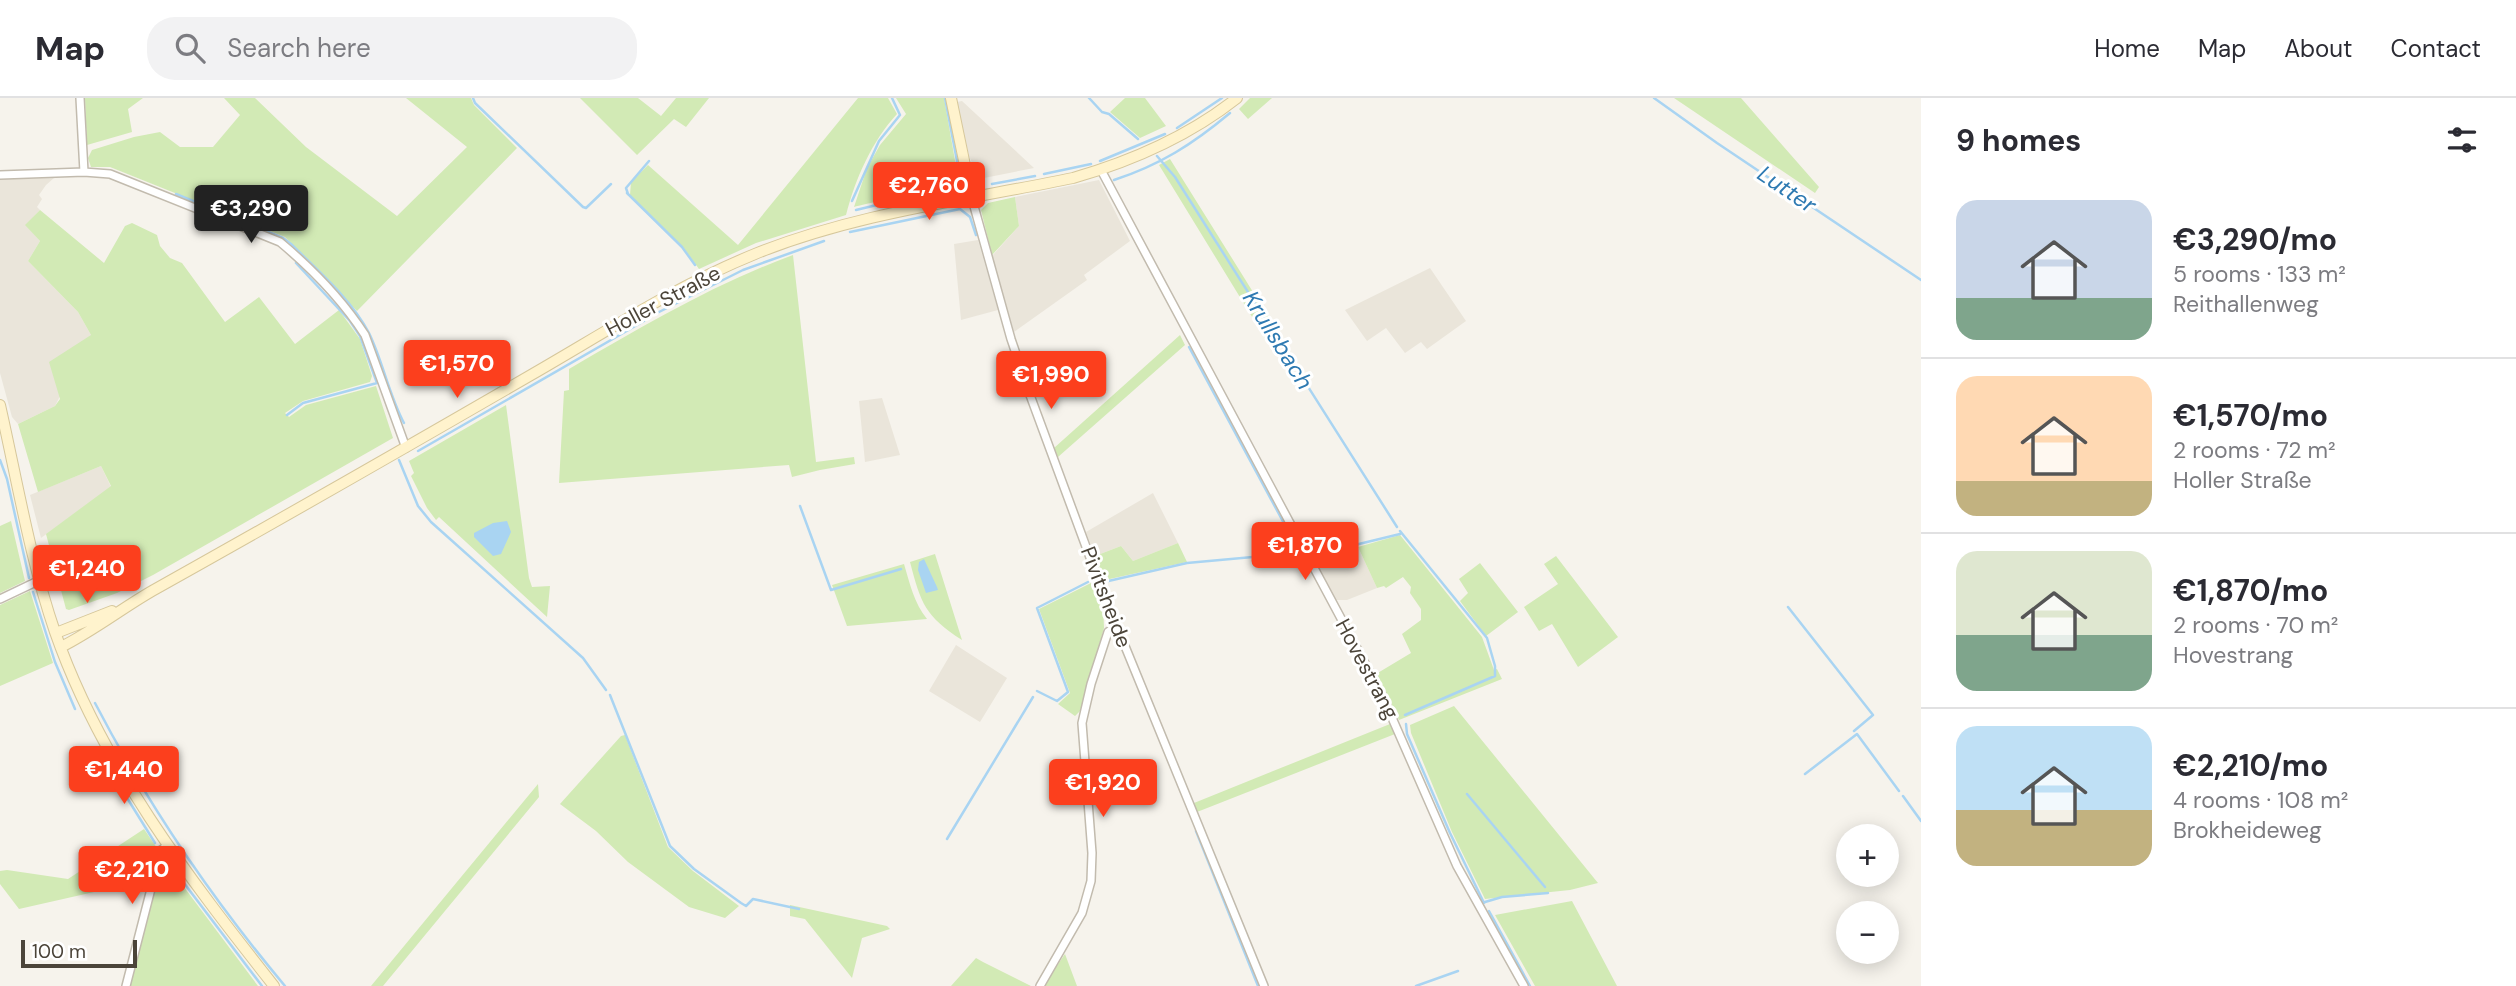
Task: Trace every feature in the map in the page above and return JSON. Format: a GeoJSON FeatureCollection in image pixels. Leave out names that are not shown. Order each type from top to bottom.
{"type":"FeatureCollection","features":[{"type":"Feature","properties":{"kind":"street"},"geometry":{"type":"LineString","coordinates":[[80,98],[84,172]]}},
{"type":"Feature","properties":{"kind":"street"},"geometry":{"type":"LineString","coordinates":[[951,98],[972,199]]}},
{"type":"Feature","properties":{"kind":"street","name":"Holler Straße"},"geometry":{"type":"LineString","coordinates":[[61,648],[129,605],[646,308],[733,264],[792,241],[842,226],[1101,170],[1175,138],[1237,98]]}},
{"type":"Feature","properties":{"kind":"street","name":"Hovestrang"},"geometry":{"type":"LineString","coordinates":[[1101,170],[1382,695],[1457,866],[1524,986]]}},
{"type":"Feature","properties":{"kind":"street"},"geometry":{"type":"LineString","coordinates":[[0,175],[84,172],[110,174],[280,242],[354,318],[365,335],[406,448]]}},
{"type":"Feature","properties":{"kind":"street","name":"Pivitsheide"},"geometry":{"type":"LineString","coordinates":[[972,199],[1018,362],[1117,626],[1264,986]]}},
{"type":"Feature","properties":{"kind":"street"},"geometry":{"type":"LineString","coordinates":[[0,405],[40,580],[61,648],[86,707],[117,764],[168,845],[274,986]]}},
{"type":"Feature","properties":{"kind":"street"},"geometry":{"type":"LineString","coordinates":[[0,599],[40,580]]}},
{"type":"Feature","properties":{"kind":"street","name":"Holler Straße"},"geometry":{"type":"LineString","coordinates":[[56,633],[129,605]]}},
{"type":"Feature","properties":{"kind":"street"},"geometry":{"type":"LineString","coordinates":[[1040,986],[1077,922],[1091,881],[1092,853],[1083,723],[1091,684],[1108,632],[1117,626]]}},
{"type":"Feature","properties":{"kind":"street"},"geometry":{"type":"LineString","coordinates":[[126,986],[160,850],[168,845]]}},
{"type":"Feature","properties":{"kind":"shaded area"},"geometry":{"type":"Polygon","coordinates":[[[962,101],[1034,168],[979,179],[969,156],[957,102],[962,101]]]}},
{"type":"Feature","properties":{"kind":"shaded area"},"geometry":{"type":"Polygon","coordinates":[[[54,178],[39,195],[42,199],[37,207],[40,210],[26,225],[40,241],[28,261],[78,312],[91,335],[55,406],[18,424],[12,417],[0,373],[0,179],[54,178]]]}},
{"type":"Feature","properties":{"kind":"shaded area"},"geometry":{"type":"Polygon","coordinates":[[[1099,180],[1130,241],[1084,275],[1087,280],[1014,332],[992,256],[1019,226],[1015,197],[1099,180]]]}},
{"type":"Feature","properties":{"kind":"shaded area"},"geometry":{"type":"Polygon","coordinates":[[[978,240],[998,310],[961,320],[954,244],[978,240]]]}},
{"type":"Feature","properties":{"kind":"shaded area"},"geometry":{"type":"Polygon","coordinates":[[[1430,268],[1466,321],[1427,349],[1421,342],[1405,353],[1386,328],[1367,341],[1345,310],[1430,268]]]}},
{"type":"Feature","properties":{"kind":"shaded area"},"geometry":{"type":"Polygon","coordinates":[[[882,398],[900,455],[865,462],[859,401],[882,398]]]}},
{"type":"Feature","properties":{"kind":"shaded area"},"geometry":{"type":"Polygon","coordinates":[[[101,466],[111,487],[41,538],[30,495],[101,466]]]}},
{"type":"Feature","properties":{"kind":"shaded area"},"geometry":{"type":"Polygon","coordinates":[[[1153,493],[1178,543],[1133,561],[1121,546],[1095,556],[1086,532],[1153,493]]]}},
{"type":"Feature","properties":{"kind":"shaded area"},"geometry":{"type":"Polygon","coordinates":[[[1358,547],[1377,588],[1347,600],[1336,600],[1317,564],[1324,560],[1322,555],[1358,547]]]}},
{"type":"Feature","properties":{"kind":"shaded area"},"geometry":{"type":"Polygon","coordinates":[[[956,645],[1007,678],[980,722],[929,691],[956,645]]]}},
{"type":"Feature","properties":{"kind":"green space"},"geometry":{"type":"Polygon","coordinates":[[[85,98],[143,98],[128,109],[132,132],[87,145],[85,98]]]}},
{"type":"Feature","properties":{"kind":"green space"},"geometry":{"type":"Polygon","coordinates":[[[224,98],[255,98],[306,147],[397,216],[467,147],[406,98],[471,98],[474,105],[517,148],[357,311],[285,237],[110,167],[91,167],[88,158],[92,150],[160,132],[180,147],[213,147],[240,115],[224,98]]]}},
{"type":"Feature","properties":{"kind":"green space"},"geometry":{"type":"Polygon","coordinates":[[[580,98],[638,98],[661,116],[676,98],[709,98],[686,127],[674,119],[637,155],[580,98]]]}},
{"type":"Feature","properties":{"kind":"green space"},"geometry":{"type":"Polygon","coordinates":[[[858,98],[888,98],[897,114],[866,161],[846,215],[756,243],[699,269],[683,247],[630,195],[631,182],[648,165],[738,245],[858,98]]]}},
{"type":"Feature","properties":{"kind":"green space"},"geometry":{"type":"Polygon","coordinates":[[[896,98],[944,98],[956,166],[950,175],[926,188],[854,207],[867,168],[880,145],[906,114],[896,98]]]}},
{"type":"Feature","properties":{"kind":"green space"},"geometry":{"type":"Polygon","coordinates":[[[1125,98],[1145,98],[1166,126],[1140,138],[1110,112],[1125,98]]]}},
{"type":"Feature","properties":{"kind":"green space"},"geometry":{"type":"Polygon","coordinates":[[[1250,98],[1272,98],[1248,119],[1239,109],[1250,98]]]}},
{"type":"Feature","properties":{"kind":"green space"},"geometry":{"type":"Polygon","coordinates":[[[1674,98],[1741,98],[1819,187],[1815,193],[1674,98]]]}},
{"type":"Feature","properties":{"kind":"green space"},"geometry":{"type":"Polygon","coordinates":[[[1170,159],[1278,332],[1265,338],[1159,165],[1170,159]]]}},
{"type":"Feature","properties":{"kind":"green space"},"geometry":{"type":"Polygon","coordinates":[[[1015,197],[1019,226],[992,255],[981,210],[988,203],[1015,197]]]}},
{"type":"Feature","properties":{"kind":"green space"},"geometry":{"type":"Polygon","coordinates":[[[40,210],[104,263],[125,226],[132,223],[157,235],[160,246],[170,258],[182,263],[225,322],[259,297],[295,344],[339,310],[360,339],[372,376],[370,382],[303,401],[285,413],[289,417],[306,405],[376,386],[393,438],[153,575],[117,593],[66,609],[46,534],[111,486],[101,466],[38,492],[18,424],[55,406],[60,399],[49,362],[91,335],[78,312],[28,261],[40,241],[25,225],[40,210]]]}},
{"type":"Feature","properties":{"kind":"green space"},"geometry":{"type":"Polygon","coordinates":[[[793,255],[816,462],[854,457],[855,464],[792,477],[789,465],[559,483],[564,391],[569,390],[569,369],[707,292],[793,255]]]}},
{"type":"Feature","properties":{"kind":"green space"},"geometry":{"type":"Polygon","coordinates":[[[1180,335],[1185,345],[1058,457],[1054,448],[1180,335]]]}},
{"type":"Feature","properties":{"kind":"green space"},"geometry":{"type":"Polygon","coordinates":[[[506,405],[529,578],[532,587],[550,586],[547,617],[439,517],[436,520],[411,476],[414,473],[409,461],[506,405]]]}},
{"type":"Feature","properties":{"kind":"green space"},"geometry":{"type":"Polygon","coordinates":[[[11,521],[25,581],[0,593],[0,526],[11,521]]]}},
{"type":"Feature","properties":{"kind":"green space"},"geometry":{"type":"Polygon","coordinates":[[[1400,535],[1482,637],[1494,670],[1497,669],[1502,679],[1399,720],[1376,674],[1411,653],[1402,634],[1421,620],[1421,609],[1403,577],[1386,588],[1377,588],[1358,547],[1400,535]]]}},
{"type":"Feature","properties":{"kind":"green space"},"geometry":{"type":"Polygon","coordinates":[[[1178,543],[1187,562],[1105,580],[1095,556],[1121,546],[1133,561],[1178,543]]]}},
{"type":"Feature","properties":{"kind":"green space"},"geometry":{"type":"Polygon","coordinates":[[[935,554],[962,640],[932,616],[918,589],[910,562],[935,554]]]}},
{"type":"Feature","properties":{"kind":"green space"},"geometry":{"type":"Polygon","coordinates":[[[1556,556],[1618,637],[1578,667],[1552,624],[1539,631],[1524,607],[1558,584],[1544,564],[1556,556]]]}},
{"type":"Feature","properties":{"kind":"green space"},"geometry":{"type":"Polygon","coordinates":[[[1480,563],[1518,612],[1486,636],[1460,601],[1468,593],[1459,579],[1480,563]]]}},
{"type":"Feature","properties":{"kind":"green space"},"geometry":{"type":"Polygon","coordinates":[[[904,564],[910,586],[927,619],[847,626],[832,585],[904,564]]]}},
{"type":"Feature","properties":{"kind":"green space"},"geometry":{"type":"Polygon","coordinates":[[[1095,581],[1103,604],[1104,628],[1080,711],[1075,716],[1058,704],[1070,693],[1039,609],[1095,581]]]}},
{"type":"Feature","properties":{"kind":"green space"},"geometry":{"type":"Polygon","coordinates":[[[30,591],[53,663],[0,686],[0,605],[30,591]]]}},
{"type":"Feature","properties":{"kind":"green space"},"geometry":{"type":"Polygon","coordinates":[[[1454,706],[1598,883],[1570,890],[1485,899],[1452,832],[1411,733],[1410,725],[1454,706]]]}},
{"type":"Feature","properties":{"kind":"green space"},"geometry":{"type":"Polygon","coordinates":[[[1390,724],[1395,734],[1197,812],[1194,803],[1390,724]]]}},
{"type":"Feature","properties":{"kind":"green space"},"geometry":{"type":"Polygon","coordinates":[[[625,735],[668,847],[693,871],[739,906],[725,918],[689,907],[628,862],[596,831],[560,804],[621,736],[625,735]]]}},
{"type":"Feature","properties":{"kind":"green space"},"geometry":{"type":"Polygon","coordinates":[[[538,784],[539,797],[383,986],[371,986],[538,784]]]}},
{"type":"Feature","properties":{"kind":"green space"},"geometry":{"type":"Polygon","coordinates":[[[144,829],[157,848],[147,880],[19,909],[0,884],[0,871],[7,870],[68,879],[144,829]]]}},
{"type":"Feature","properties":{"kind":"green space"},"geometry":{"type":"Polygon","coordinates":[[[163,859],[258,986],[128,986],[163,859]]]}},
{"type":"Feature","properties":{"kind":"green space"},"geometry":{"type":"Polygon","coordinates":[[[1572,901],[1617,986],[1535,986],[1495,915],[1572,901]]]}},
{"type":"Feature","properties":{"kind":"green space"},"geometry":{"type":"Polygon","coordinates":[[[790,905],[887,926],[890,929],[862,938],[852,978],[805,919],[790,916],[790,905]]]}},
{"type":"Feature","properties":{"kind":"green space"},"geometry":{"type":"Polygon","coordinates":[[[1065,954],[1077,986],[1046,986],[1045,983],[1065,954]]]}},
{"type":"Feature","properties":{"kind":"green space"},"geometry":{"type":"Polygon","coordinates":[[[976,958],[983,962],[1031,986],[951,986],[976,958]]]}},
{"type":"Feature","properties":{"kind":"water"},"geometry":{"type":"Polygon","coordinates":[[[507,521],[511,532],[501,554],[493,556],[474,537],[474,533],[493,523],[507,521]]]}},
{"type":"Feature","properties":{"kind":"water"},"geometry":{"type":"Polygon","coordinates":[[[924,559],[938,590],[926,593],[918,570],[919,562],[924,559]]]}},
{"type":"Feature","properties":{"kind":"waterway"},"geometry":{"type":"LineString","coordinates":[[473,98],[475,103],[583,207],[586,208],[611,184]]}},
{"type":"Feature","properties":{"kind":"waterway"},"geometry":{"type":"LineString","coordinates":[[852,201],[879,141],[900,115],[892,98]]}},
{"type":"Feature","properties":{"kind":"waterway"},"geometry":{"type":"LineString","coordinates":[[945,98],[957,161],[955,177]]}},
{"type":"Feature","properties":{"kind":"waterway","name":"Krullsbach"},"geometry":{"type":"LineString","coordinates":[[1089,98],[1102,112],[1109,114],[1138,139]]}},
{"type":"Feature","properties":{"kind":"waterway"},"geometry":{"type":"LineString","coordinates":[[1177,128],[1222,98]]}},
{"type":"Feature","properties":{"kind":"waterway","name":"Lutter"},"geometry":{"type":"LineString","coordinates":[[1654,98],[1921,280]]}},
{"type":"Feature","properties":{"kind":"waterway"},"geometry":{"type":"LineString","coordinates":[[1114,180],[1175,153],[1230,113]]}},
{"type":"Feature","properties":{"kind":"waterway"},"geometry":{"type":"LineString","coordinates":[[1100,161],[1165,134]]}},
{"type":"Feature","properties":{"kind":"waterway","name":"Krullsbach"},"geometry":{"type":"LineString","coordinates":[[1157,156],[1175,177],[1397,527]]}},
{"type":"Feature","properties":{"kind":"waterway"},"geometry":{"type":"LineString","coordinates":[[628,194],[626,188],[649,161]]}},
{"type":"Feature","properties":{"kind":"waterway"},"geometry":{"type":"LineString","coordinates":[[1044,174],[1091,164]]}},
{"type":"Feature","properties":{"kind":"waterway"},"geometry":{"type":"LineString","coordinates":[[992,184],[1035,176]]}},
{"type":"Feature","properties":{"kind":"waterway"},"geometry":{"type":"LineString","coordinates":[[856,210],[935,191],[956,178]]}},
{"type":"Feature","properties":{"kind":"waterway"},"geometry":{"type":"LineString","coordinates":[[627,193],[682,247],[695,265]]}},
{"type":"Feature","properties":{"kind":"waterway"},"geometry":{"type":"LineString","coordinates":[[176,194],[283,238],[323,275],[344,297],[369,333],[404,423]]}},
{"type":"Feature","properties":{"kind":"waterway"},"geometry":{"type":"LineString","coordinates":[[850,232],[960,209],[970,217],[976,235]]}},
{"type":"Feature","properties":{"kind":"waterway"},"geometry":{"type":"LineString","coordinates":[[657,313],[743,270],[824,241]]}},
{"type":"Feature","properties":{"kind":"waterway"},"geometry":{"type":"LineString","coordinates":[[287,415],[303,403],[377,383],[360,336],[350,321],[296,263]]}},
{"type":"Feature","properties":{"kind":"waterway"},"geometry":{"type":"LineString","coordinates":[[418,451],[644,321]]}},
{"type":"Feature","properties":{"kind":"waterway"},"geometry":{"type":"LineString","coordinates":[[1189,347],[1293,540]]}},
{"type":"Feature","properties":{"kind":"waterway"},"geometry":{"type":"LineString","coordinates":[[0,460],[7,479],[29,578]]}},
{"type":"Feature","properties":{"kind":"waterway"},"geometry":{"type":"LineString","coordinates":[[399,460],[418,506],[431,522],[583,658],[606,690]]}},
{"type":"Feature","properties":{"kind":"waterway"},"geometry":{"type":"LineString","coordinates":[[800,506],[831,590],[901,569]]}},
{"type":"Feature","properties":{"kind":"waterway","name":"Krullsbach"},"geometry":{"type":"LineString","coordinates":[[1400,531],[1487,638],[1495,666],[1495,676],[1405,715]]}},
{"type":"Feature","properties":{"kind":"waterway"},"geometry":{"type":"LineString","coordinates":[[1322,553],[1400,534]]}},
{"type":"Feature","properties":{"kind":"waterway"},"geometry":{"type":"LineString","coordinates":[[1104,582],[1187,563],[1297,553]]}},
{"type":"Feature","properties":{"kind":"waterway"},"geometry":{"type":"LineString","coordinates":[[1037,691],[1057,701],[1068,692],[1037,608],[1088,582]]}},
{"type":"Feature","properties":{"kind":"waterway"},"geometry":{"type":"LineString","coordinates":[[33,592],[55,662],[75,709]]}},
{"type":"Feature","properties":{"kind":"waterway"},"geometry":{"type":"LineString","coordinates":[[1788,607],[1873,715],[1854,731]]}},
{"type":"Feature","properties":{"kind":"waterway"},"geometry":{"type":"LineString","coordinates":[[610,695],[670,846],[694,869],[746,906],[753,899],[799,909]]}},
{"type":"Feature","properties":{"kind":"waterway"},"geometry":{"type":"LineString","coordinates":[[947,839],[1033,697]]}},
{"type":"Feature","properties":{"kind":"waterway"},"geometry":{"type":"LineString","coordinates":[[95,703],[136,777],[182,850],[232,920],[285,986]]}},
{"type":"Feature","properties":{"kind":"waterway","name":"Krullsbach"},"geometry":{"type":"LineString","coordinates":[[1406,724],[1407,734],[1450,833],[1484,903]]}},
{"type":"Feature","properties":{"kind":"waterway"},"geometry":{"type":"LineString","coordinates":[[1805,774],[1857,734],[1899,791]]}},
{"type":"Feature","properties":{"kind":"waterway"},"geometry":{"type":"LineString","coordinates":[[124,793],[155,843]]}},
{"type":"Feature","properties":{"kind":"waterway"},"geometry":{"type":"LineString","coordinates":[[1467,794],[1545,887]]}},
{"type":"Feature","properties":{"kind":"waterway"},"geometry":{"type":"LineString","coordinates":[[1903,796],[1921,821]]}},
{"type":"Feature","properties":{"kind":"waterway"},"geometry":{"type":"LineString","coordinates":[[1196,831],[1258,986]]}},
{"type":"Feature","properties":{"kind":"waterway"},"geometry":{"type":"LineString","coordinates":[[165,858],[262,986]]}},
{"type":"Feature","properties":{"kind":"waterway"},"geometry":{"type":"LineString","coordinates":[[1485,902],[1502,897],[1548,893]]}},
{"type":"Feature","properties":{"kind":"waterway","name":"Krullsbach"},"geometry":{"type":"LineString","coordinates":[[1489,911],[1530,986]]}},
{"type":"Feature","properties":{"kind":"waterway"},"geometry":{"type":"LineString","coordinates":[[1416,986],[1458,971]]}}]}
